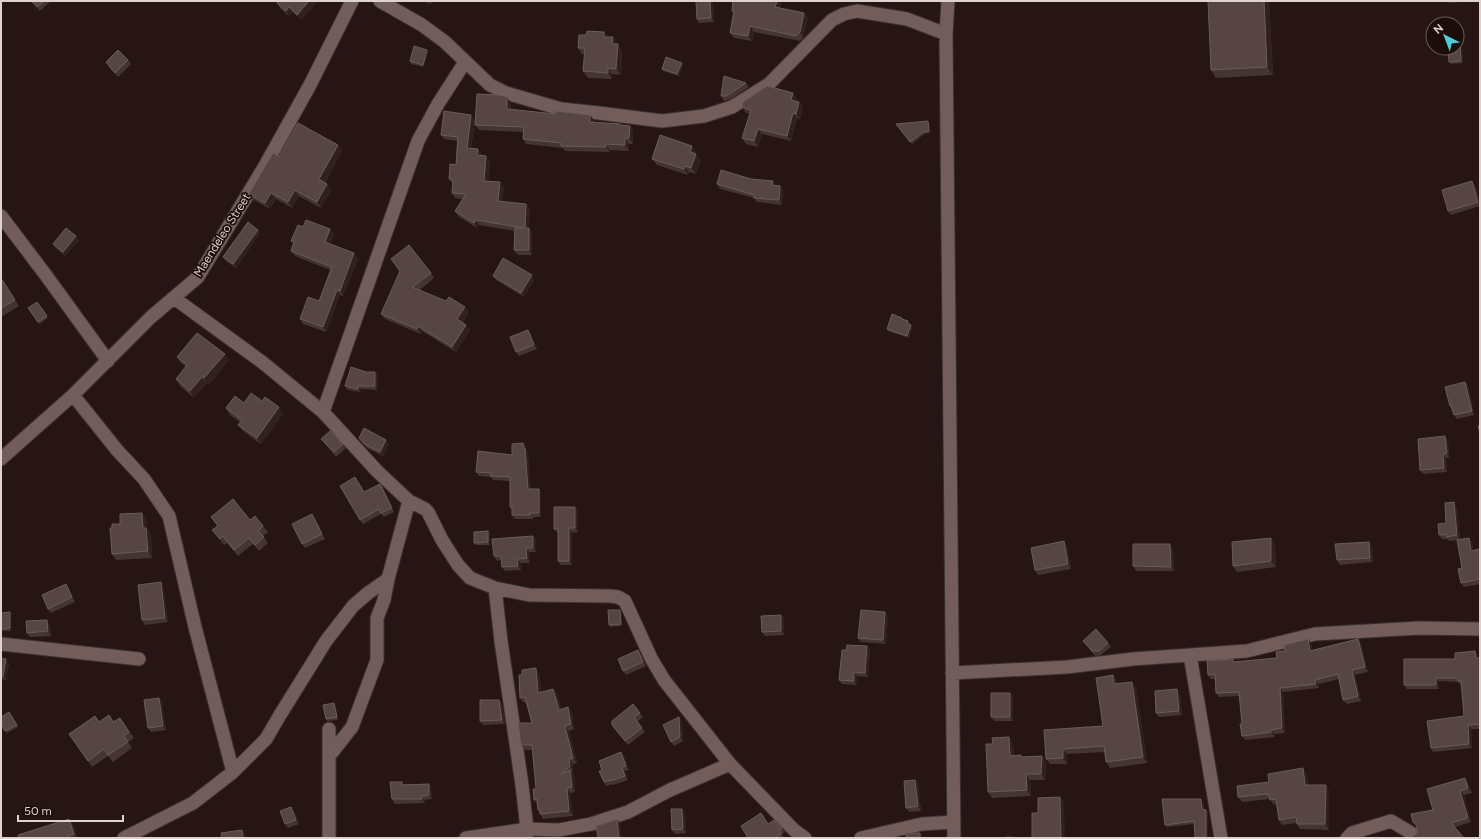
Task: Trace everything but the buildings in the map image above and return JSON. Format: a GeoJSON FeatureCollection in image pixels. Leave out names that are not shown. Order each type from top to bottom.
{"type":"FeatureCollection","features":[{"type":"Feature","properties":{"kind":"street","name":"Maendeleo Street"},"geometry":{"type":"LineString","coordinates":[[1,459],[73,395],[151,317],[198,277],[266,164],[310,84],[352,1]]}},
{"type":"Feature","properties":{"kind":"street"},"geometry":{"type":"LineString","coordinates":[[380,1],[422,25],[445,42],[490,85],[506,93],[561,110],[662,121],[704,116],[732,107],[769,84],[832,20],[844,14],[857,11],[907,19],[946,34]]}},
{"type":"Feature","properties":{"kind":"street"},"geometry":{"type":"LineString","coordinates":[[948,1],[946,34],[954,838]]}},
{"type":"Feature","properties":{"kind":"street"},"geometry":{"type":"LineString","coordinates":[[323,412],[418,141],[438,104],[465,62]]}},
{"type":"Feature","properties":{"kind":"street"},"geometry":{"type":"LineString","coordinates":[[3,222],[45,274],[108,361]]}},
{"type":"Feature","properties":{"kind":"street"},"geometry":{"type":"LineString","coordinates":[[174,298],[262,362],[323,412],[377,471],[409,501],[425,508],[442,540],[458,565],[470,578],[495,588],[529,595],[610,596],[618,597],[625,601],[651,658],[664,680],[730,764],[794,830],[805,838]]}},
{"type":"Feature","properties":{"kind":"street"},"geometry":{"type":"LineString","coordinates":[[73,395],[117,450],[144,479],[169,516],[233,772]]}},
{"type":"Feature","properties":{"kind":"street"},"geometry":{"type":"LineString","coordinates":[[330,755],[352,727],[377,660],[377,618],[384,600],[388,579],[409,501]]}},
{"type":"Feature","properties":{"kind":"street"},"geometry":{"type":"LineString","coordinates":[[124,838],[194,803],[233,772],[266,739],[326,641],[353,606],[388,579]]}},
{"type":"Feature","properties":{"kind":"street"},"geometry":{"type":"LineString","coordinates":[[495,588],[502,648],[522,785],[527,834]]}},
{"type":"Feature","properties":{"kind":"street"},"geometry":{"type":"LineString","coordinates":[[952,673],[1066,667],[1133,659],[1247,651],[1315,634],[1419,628],[1480,629]]}},
{"type":"Feature","properties":{"kind":"street"},"geometry":{"type":"LineString","coordinates":[[1,644],[139,659]]}},
{"type":"Feature","properties":{"kind":"street"},"geometry":{"type":"LineString","coordinates":[[1190,655],[1221,838]]}},
{"type":"Feature","properties":{"kind":"street"},"geometry":{"type":"LineString","coordinates":[[329,729],[329,838]]}},
{"type":"Feature","properties":{"kind":"street"},"geometry":{"type":"LineString","coordinates":[[466,838],[527,834],[591,824],[628,812],[670,790],[730,764]]}},
{"type":"Feature","properties":{"kind":"street"},"geometry":{"type":"LineString","coordinates":[[1347,838],[1352,832],[1391,821],[1412,834]]}},
{"type":"Feature","properties":{"kind":"street"},"geometry":{"type":"LineString","coordinates":[[861,838],[922,824],[954,822]]}}]}
